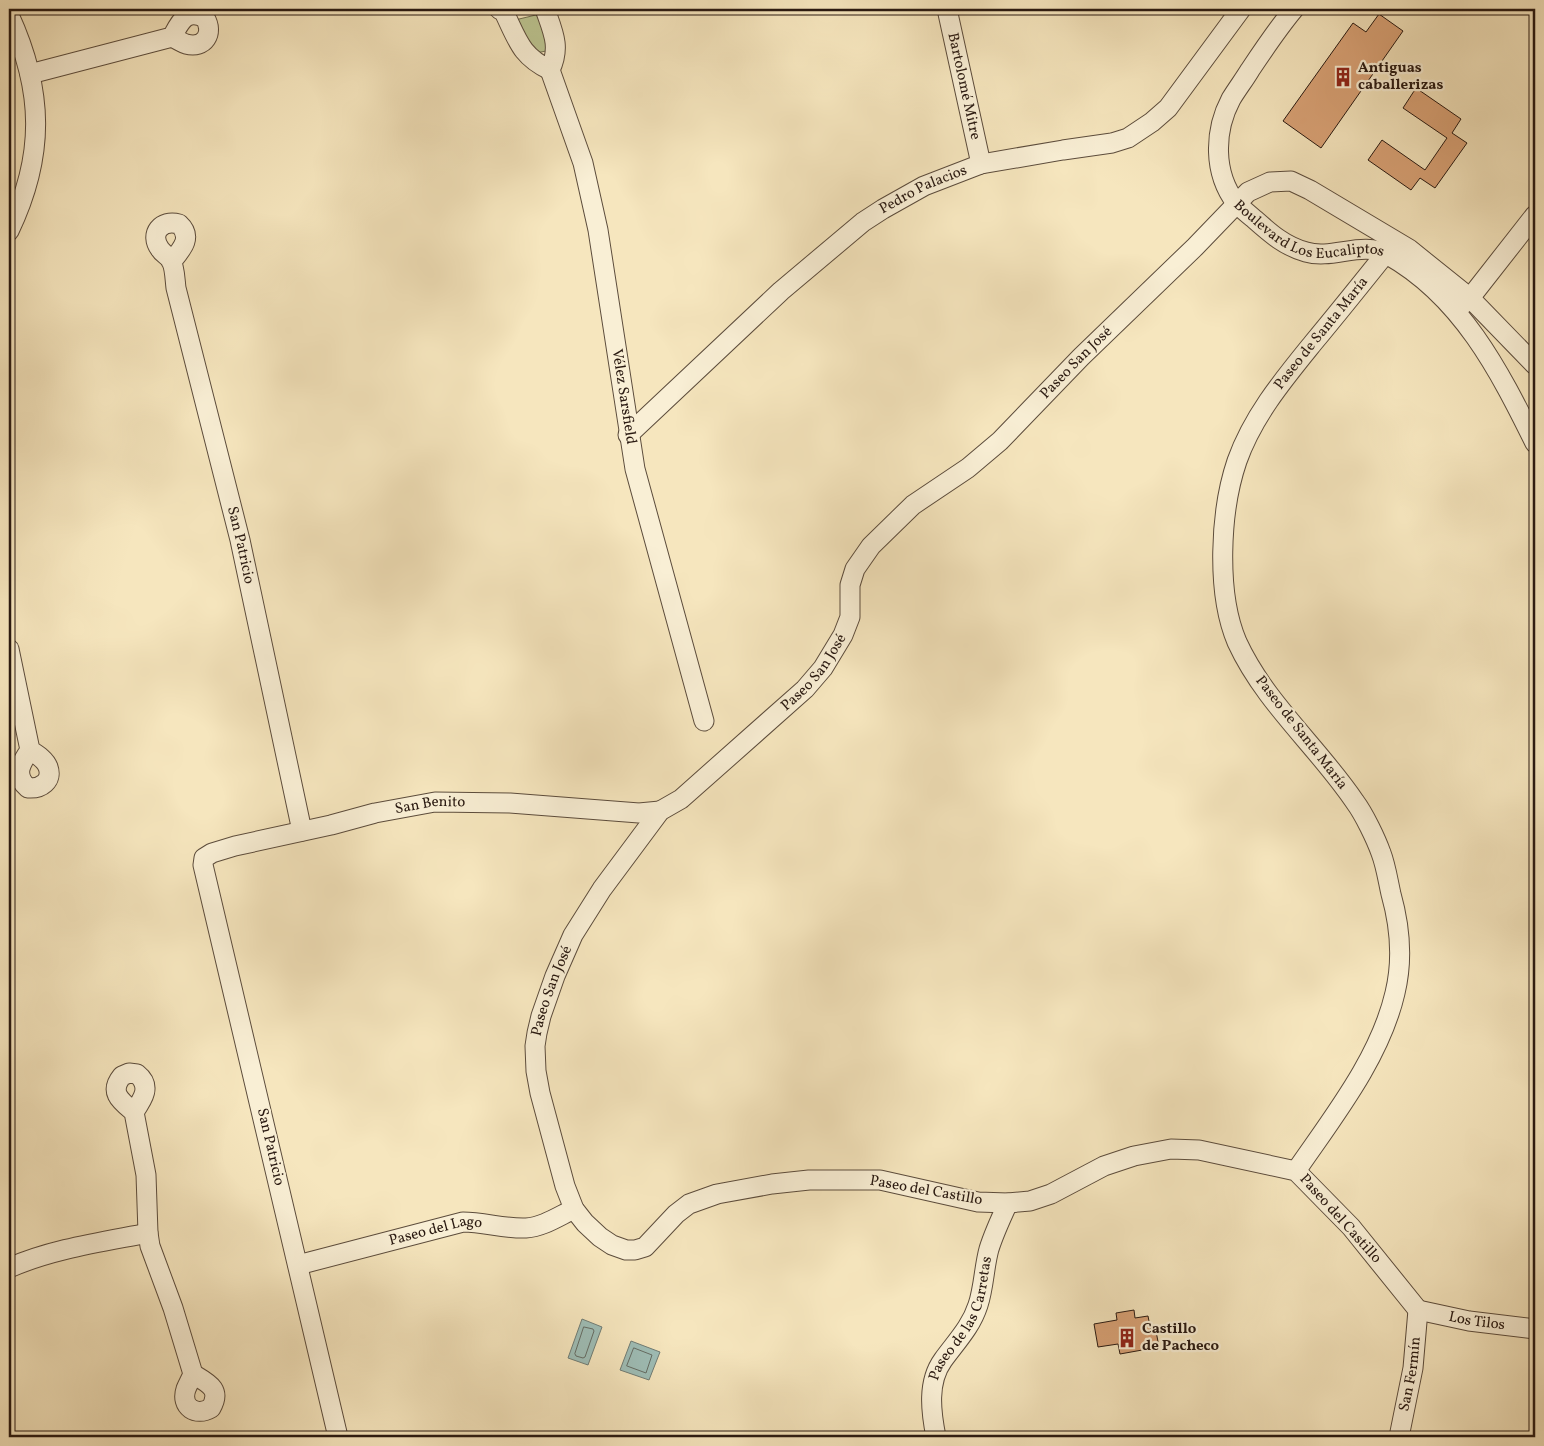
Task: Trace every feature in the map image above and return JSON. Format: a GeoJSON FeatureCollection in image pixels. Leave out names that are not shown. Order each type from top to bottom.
{"type":"FeatureCollection","features":[{"type":"Feature","properties":{"kind":"street"},"geometry":{"type":"LineString","coordinates":[[508,10],[523,51],[539,65],[550,70],[555,60],[556,44],[546,9]]}},
{"type":"Feature","properties":{"kind":"street","name":"Bartolomé Mitre"},"geometry":{"type":"LineString","coordinates":[[947,9],[981,164]]}},
{"type":"Feature","properties":{"kind":"street","name":"Pedro Palacios"},"geometry":{"type":"LineString","coordinates":[[628,435],[781,291],[863,222],[924,186],[981,164],[1112,143],[1128,138],[1152,122],[1168,108],[1241,9]]}},
{"type":"Feature","properties":{"kind":"street"},"geometry":{"type":"LineString","coordinates":[[1237,204],[1220,169],[1218,146],[1222,124],[1231,100],[1274,32],[1294,9]]}},
{"type":"Feature","properties":{"kind":"street"},"geometry":{"type":"LineString","coordinates":[[9,16],[17,32],[30,74],[34,95],[36,127],[34,156],[28,184],[9,231]]}},
{"type":"Feature","properties":{"kind":"street"},"geometry":{"type":"LineString","coordinates":[[30,74],[172,37]]}},
{"type":"Feature","properties":{"kind":"street","name":"Vélez Sarsfield"},"geometry":{"type":"LineString","coordinates":[[550,70],[583,163],[594,212],[634,469],[704,721]]}},
{"type":"Feature","properties":{"kind":"street","name":"Boulevard Los Eucaliptos"},"geometry":{"type":"LineString","coordinates":[[1535,365],[1463,304],[1409,249],[1317,194],[1291,181],[1270,182],[1248,192],[1237,204],[1276,239],[1290,248],[1309,253],[1332,253],[1364,249],[1386,253],[1463,304],[1535,443]]}},
{"type":"Feature","properties":{"kind":"street","name":"Paseo San José"},"geometry":{"type":"LineString","coordinates":[[574,1209],[565,1186],[540,1093],[536,1071],[535,1046],[541,1016],[555,976],[573,935],[602,889],[660,811],[681,799],[805,689],[823,668],[843,636],[850,617],[850,585],[855,569],[872,546],[913,504],[968,468],[1000,441],[1081,357],[1237,204]]}},
{"type":"Feature","properties":{"kind":"street"},"geometry":{"type":"LineString","coordinates":[[1463,304],[1535,215]]}},
{"type":"Feature","properties":{"kind":"street","name":"Paseo de Santa María"},"geometry":{"type":"LineString","coordinates":[[1296,1170],[1358,1081],[1386,1023],[1395,995],[1400,970],[1399,938],[1395,908],[1381,853],[1356,803],[1256,678],[1236,640],[1226,603],[1222,545],[1228,497],[1237,462],[1251,428],[1274,391],[1386,253]]}},
{"type":"Feature","properties":{"kind":"street","name":"San Patricio"},"geometry":{"type":"LineString","coordinates":[[172,261],[176,288],[240,540],[302,830]]}},
{"type":"Feature","properties":{"kind":"street"},"geometry":{"type":"LineString","coordinates":[[9,648],[30,750]]}},
{"type":"Feature","properties":{"kind":"street","name":"San Benito"},"geometry":{"type":"LineString","coordinates":[[204,858],[212,853],[234,846],[302,830],[402,807],[448,801],[510,803],[640,813],[660,811]]}},
{"type":"Feature","properties":{"kind":"street","name":"San Patricio"},"geometry":{"type":"LineString","coordinates":[[204,858],[203,865],[338,1437]]}},
{"type":"Feature","properties":{"kind":"street"},"geometry":{"type":"LineString","coordinates":[[134,1112],[147,1190],[148,1233],[152,1255],[173,1308],[193,1374]]}},
{"type":"Feature","properties":{"kind":"street","name":"Paseo del Castillo"},"geometry":{"type":"LineString","coordinates":[[574,1209],[600,1237],[612,1245],[626,1250],[635,1250],[645,1247],[688,1204],[717,1194],[772,1184],[809,1180],[880,1180],[978,1202],[1008,1203],[1030,1201],[1051,1194],[1104,1166],[1134,1156],[1157,1151],[1199,1150],[1296,1170],[1351,1227],[1418,1310]]}},
{"type":"Feature","properties":{"kind":"street","name":"Paseo de las Carretas"},"geometry":{"type":"LineString","coordinates":[[936,1437],[932,1413],[932,1390],[936,1372],[964,1333],[976,1311],[989,1249],[1008,1203]]}},
{"type":"Feature","properties":{"kind":"street","name":"Paseo del Lago"},"geometry":{"type":"LineString","coordinates":[[298,1265],[463,1222],[480,1222],[528,1228],[540,1225],[574,1209]]}},
{"type":"Feature","properties":{"kind":"street"},"geometry":{"type":"LineString","coordinates":[[9,1268],[53,1254],[148,1233]]}},
{"type":"Feature","properties":{"kind":"street","name":"Los Tilos"},"geometry":{"type":"LineString","coordinates":[[1418,1310],[1469,1321],[1535,1329]]}},
{"type":"Feature","properties":{"kind":"street","name":"San Fermín"},"geometry":{"type":"LineString","coordinates":[[1399,1437],[1404,1421],[1413,1368],[1418,1310]]}},
{"type":"Feature","properties":{"kind":"green space"},"geometry":{"type":"Polygon","coordinates":[[[540,14],[547,39],[546,51],[536,53],[515,20],[540,14]]]}},
{"type":"Feature","properties":{"kind":"water"},"geometry":{"type":"Polygon","coordinates":[[[582,1319],[602,1327],[588,1365],[568,1358],[582,1319]]]}},
{"type":"Feature","properties":{"kind":"water"},"geometry":{"type":"Polygon","coordinates":[[[631,1341],[660,1352],[649,1380],[620,1370],[631,1341]]]}},
{"type":"Feature","properties":{"kind":"building","name":"Antiguas caballerizas"},"geometry":{"type":"Polygon","coordinates":[[[1379,14],[1403,31],[1321,148],[1283,121],[1353,23],[1366,32],[1379,14]]]}},
{"type":"Feature","properties":{"kind":"building"},"geometry":{"type":"Polygon","coordinates":[[[1416,88],[1461,119],[1452,133],[1467,143],[1435,188],[1420,178],[1411,190],[1368,160],[1382,140],[1425,170],[1447,138],[1403,108],[1416,88]]]}},
{"type":"Feature","properties":{"kind":"building","name":"Castillo de Pacheco"},"geometry":{"type":"Polygon","coordinates":[[[1134,1310],[1135,1318],[1148,1316],[1151,1332],[1156,1331],[1159,1347],[1120,1354],[1118,1344],[1098,1347],[1094,1324],[1117,1320],[1116,1313],[1134,1310]]]}},
{"type":"Feature","properties":{"kind":"place","name":"Antiguas caballerizas"},"geometry":{"type":"Point","coordinates":[1343,77]}},
{"type":"Feature","properties":{"kind":"place","name":"Castillo de Pacheco"},"geometry":{"type":"Point","coordinates":[1127,1338]}}]}
